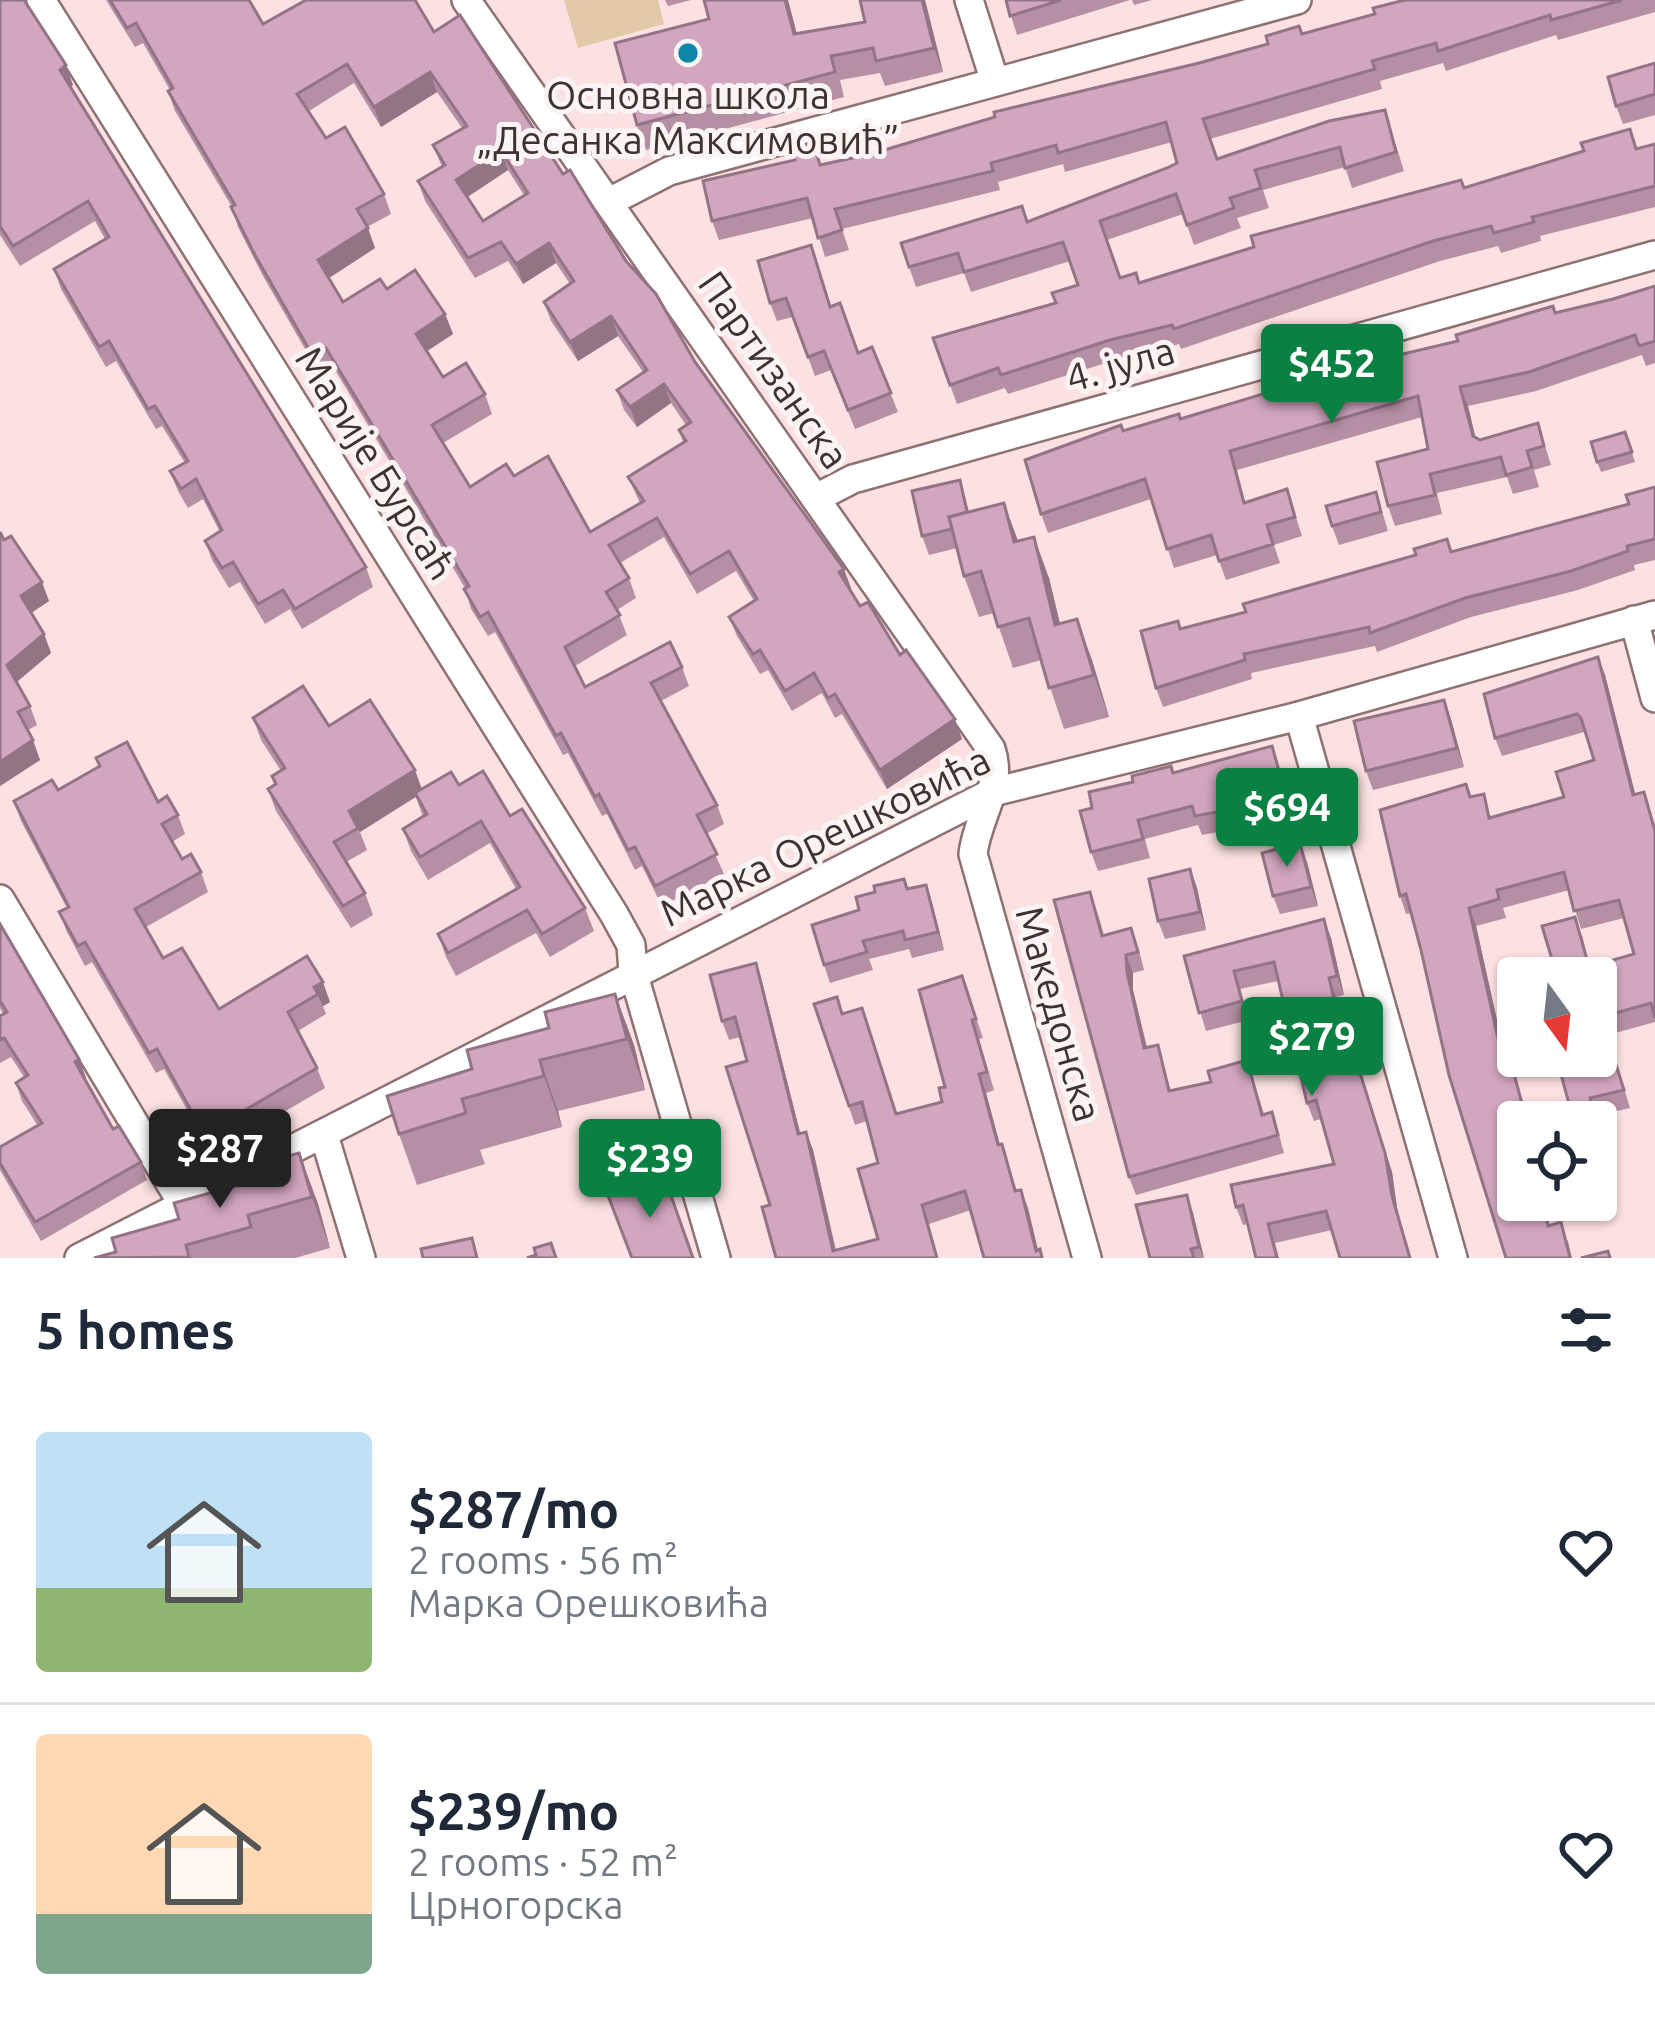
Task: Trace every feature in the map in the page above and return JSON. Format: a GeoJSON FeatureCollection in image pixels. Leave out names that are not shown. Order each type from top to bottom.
{"type":"FeatureCollection","features":[{"type":"Feature","properties":{"kind":"street","name":"Марије Бурсаћ"},"geometry":{"type":"LineString","coordinates":[[40,0],[614,914],[631,946],[633,972],[716,1258]]}},
{"type":"Feature","properties":{"kind":"street","name":"Партизанска"},"geometry":{"type":"LineString","coordinates":[[466,0],[985,737],[997,766],[993,792]]}},
{"type":"Feature","properties":{"kind":"street"},"geometry":{"type":"LineString","coordinates":[[969,0],[995,82]]}},
{"type":"Feature","properties":{"kind":"street"},"geometry":{"type":"LineString","coordinates":[[611,201],[669,171],[1297,0]]}},
{"type":"Feature","properties":{"kind":"street","name":"4. јула"},"geometry":{"type":"LineString","coordinates":[[816,498],[853,479],[1655,255]]}},
{"type":"Feature","properties":{"kind":"street","name":"Марка Орешковића"},"geometry":{"type":"LineString","coordinates":[[79,1258],[993,792],[1299,716],[1644,618]]}},
{"type":"Feature","properties":{"kind":"street"},"geometry":{"type":"LineString","coordinates":[[1644,618],[1655,698]]}},
{"type":"Feature","properties":{"kind":"street"},"geometry":{"type":"LineString","coordinates":[[1299,716],[1453,1258]]}},
{"type":"Feature","properties":{"kind":"street","name":"Македонска"},"geometry":{"type":"LineString","coordinates":[[993,792],[975,831],[974,854],[1088,1258]]}},
{"type":"Feature","properties":{"kind":"street"},"geometry":{"type":"LineString","coordinates":[[0,899],[182,1203]]}},
{"type":"Feature","properties":{"kind":"street"},"geometry":{"type":"LineString","coordinates":[[324,1135],[362,1258]]}},
{"type":"Feature","properties":{"kind":"shaded area"},"geometry":{"type":"Polygon","coordinates":[[[564,0],[658,0],[664,24],[578,48],[564,0]]]}},
{"type":"Feature","properties":{"kind":"building"},"geometry":{"type":"Polygon","coordinates":[[[0,0],[24,0],[66,65],[60,70],[366,567],[295,609],[283,590],[258,604],[233,562],[222,568],[205,541],[222,530],[196,479],[181,489],[170,471],[188,461],[155,406],[148,409],[109,341],[99,347],[54,269],[109,237],[88,201],[13,246],[0,226],[0,0]]]}},
{"type":"Feature","properties":{"kind":"building"},"geometry":{"type":"Polygon","coordinates":[[[110,0],[249,0],[263,24],[306,0],[415,0],[434,32],[460,15],[563,174],[570,170],[626,261],[656,294],[695,362],[844,569],[839,572],[860,606],[868,602],[900,655],[906,650],[955,719],[880,770],[835,694],[828,698],[814,673],[785,691],[760,650],[753,654],[729,617],[757,599],[729,551],[690,574],[657,518],[609,545],[629,578],[606,592],[620,615],[565,647],[585,687],[670,642],[682,667],[651,683],[717,805],[697,815],[717,854],[655,886],[635,847],[628,850],[599,794],[595,797],[561,733],[556,736],[488,612],[480,617],[464,589],[469,586],[326,348],[313,356],[256,257],[231,207],[235,205],[168,91],[173,88],[136,23],[127,28],[110,0]],[[347,64],[297,94],[326,138],[345,127],[384,194],[357,209],[368,228],[318,260],[343,302],[380,279],[387,289],[415,270],[445,314],[416,334],[443,377],[466,363],[485,394],[432,425],[470,487],[506,464],[514,476],[548,456],[590,532],[644,501],[628,477],[686,441],[679,430],[691,422],[664,384],[630,407],[617,390],[647,370],[611,316],[570,342],[544,302],[574,281],[549,243],[516,264],[501,242],[468,258],[418,181],[445,165],[433,145],[467,126],[430,72],[374,107],[347,64]],[[501,151],[456,180],[483,221],[528,193],[501,151]]]}},
{"type":"Feature","properties":{"kind":"building"},"geometry":{"type":"Polygon","coordinates":[[[704,0],[785,0],[794,34],[865,22],[860,0],[922,0],[934,48],[876,61],[873,48],[831,56],[835,72],[637,125],[615,43],[709,19],[704,0]]]}},
{"type":"Feature","properties":{"kind":"building"},"geometry":{"type":"Polygon","coordinates":[[[1006,0],[1061,0],[1010,16],[1006,0]]]}},
{"type":"Feature","properties":{"kind":"building"},"geometry":{"type":"Polygon","coordinates":[[[1405,0],[1622,0],[1551,20],[1550,15],[1438,51],[1436,43],[1372,61],[1375,69],[1203,119],[1217,159],[1329,121],[1385,110],[1396,152],[1345,168],[1340,147],[1255,170],[1261,188],[1230,198],[1234,208],[1187,225],[1176,194],[1100,221],[1120,278],[1136,273],[1139,283],[1254,247],[1251,236],[1461,180],[1464,188],[1584,151],[1581,143],[1630,129],[1636,149],[1655,144],[1655,186],[1532,217],[1534,222],[1494,233],[1491,226],[1433,241],[1174,329],[1172,325],[1110,340],[1001,375],[998,368],[950,385],[933,338],[1056,303],[1052,293],[1078,285],[1063,242],[964,272],[958,253],[909,267],[901,243],[1022,206],[1027,222],[1167,168],[1177,163],[1166,122],[1058,153],[1056,145],[991,163],[993,171],[835,209],[842,230],[818,238],[807,198],[712,221],[703,181],[795,160],[791,148],[813,142],[820,165],[871,154],[995,117],[994,112],[1199,63],[1268,44],[1266,36],[1299,26],[1302,34],[1375,14],[1373,8],[1405,0]]]}},
{"type":"Feature","properties":{"kind":"building"},"geometry":{"type":"Polygon","coordinates":[[[1655,63],[1655,94],[1616,106],[1608,77],[1655,63]]]}},
{"type":"Feature","properties":{"kind":"building"},"geometry":{"type":"Polygon","coordinates":[[[811,245],[830,307],[840,303],[858,353],[872,347],[891,393],[848,410],[824,351],[808,357],[786,298],[770,303],[758,261],[811,245]]]}},
{"type":"Feature","properties":{"kind":"building"},"geometry":{"type":"Polygon","coordinates":[[[1655,286],[1655,341],[1639,346],[1635,335],[1529,372],[1460,387],[1473,436],[1480,440],[1538,423],[1544,446],[1527,451],[1532,467],[1506,475],[1501,457],[1430,474],[1435,495],[1388,506],[1377,462],[1428,449],[1418,396],[1230,451],[1244,503],[1287,489],[1295,517],[1267,525],[1273,544],[1219,561],[1211,535],[1167,549],[1145,479],[1041,514],[1025,460],[1121,425],[1123,431],[1179,414],[1180,419],[1296,384],[1294,375],[1342,361],[1344,368],[1458,341],[1456,335],[1553,306],[1555,313],[1655,286]]]}},
{"type":"Feature","properties":{"kind":"building"},"geometry":{"type":"Polygon","coordinates":[[[1625,432],[1632,452],[1597,462],[1591,442],[1625,432]]]}},
{"type":"Feature","properties":{"kind":"building"},"geometry":{"type":"Polygon","coordinates":[[[960,480],[967,512],[949,517],[952,529],[922,536],[912,491],[960,480]]]}},
{"type":"Feature","properties":{"kind":"building"},"geometry":{"type":"Polygon","coordinates":[[[1655,487],[1655,539],[1627,546],[1628,551],[1465,598],[1370,633],[1369,627],[1244,654],[1245,660],[1156,688],[1141,631],[1178,621],[1180,629],[1246,612],[1243,604],[1416,555],[1414,549],[1447,539],[1451,552],[1629,504],[1626,495],[1655,487]]]}},
{"type":"Feature","properties":{"kind":"building"},"geometry":{"type":"Polygon","coordinates":[[[1376,492],[1381,512],[1332,526],[1326,506],[1376,492]]]}},
{"type":"Feature","properties":{"kind":"building"},"geometry":{"type":"Polygon","coordinates":[[[1004,503],[1014,542],[1034,537],[1055,625],[1077,619],[1094,675],[1049,688],[1029,618],[998,627],[981,571],[964,576],[949,517],[1004,503]]]}},
{"type":"Feature","properties":{"kind":"building"},"geometry":{"type":"Polygon","coordinates":[[[0,532],[4,540],[11,536],[42,582],[21,596],[44,634],[7,665],[30,706],[18,712],[33,740],[0,762],[0,532]]]}},
{"type":"Feature","properties":{"kind":"building"},"geometry":{"type":"Polygon","coordinates":[[[1598,657],[1633,795],[1644,792],[1655,831],[1655,1018],[1651,1003],[1617,1013],[1617,959],[1634,954],[1619,900],[1574,911],[1564,872],[1497,890],[1499,899],[1469,908],[1497,1034],[1497,1077],[1515,1077],[1521,1101],[1497,1101],[1497,1221],[1547,1221],[1548,1226],[1561,1222],[1570,1258],[1506,1258],[1449,1075],[1421,950],[1406,894],[1400,896],[1380,810],[1466,784],[1470,797],[1484,794],[1489,818],[1564,797],[1556,772],[1594,760],[1581,718],[1577,714],[1495,738],[1484,694],[1598,657]]]}},
{"type":"Feature","properties":{"kind":"building"},"geometry":{"type":"Polygon","coordinates":[[[303,686],[329,726],[370,700],[415,770],[349,811],[358,828],[334,842],[365,893],[343,906],[268,789],[276,784],[272,776],[285,768],[253,718],[303,686]]]}},
{"type":"Feature","properties":{"kind":"building"},"geometry":{"type":"Polygon","coordinates":[[[1444,700],[1457,748],[1366,771],[1354,721],[1444,700]]]}},
{"type":"Feature","properties":{"kind":"building"},"geometry":{"type":"Polygon","coordinates":[[[127,742],[158,802],[167,796],[178,815],[162,824],[182,859],[191,854],[201,872],[135,909],[163,958],[182,948],[219,1009],[307,956],[323,982],[314,987],[318,994],[288,1012],[317,1068],[204,1134],[157,1049],[149,1053],[85,942],[78,946],[59,912],[69,907],[14,801],[52,780],[58,790],[100,766],[96,758],[127,742]]]}},
{"type":"Feature","properties":{"kind":"building"},"geometry":{"type":"Polygon","coordinates":[[[1272,746],[1287,799],[1195,816],[1192,806],[1138,820],[1143,839],[1091,852],[1080,811],[1092,808],[1089,792],[1133,782],[1132,776],[1171,766],[1173,773],[1272,746]]]}},
{"type":"Feature","properties":{"kind":"building"},"geometry":{"type":"Polygon","coordinates":[[[483,771],[510,816],[522,809],[585,908],[542,934],[527,910],[448,953],[438,934],[520,887],[481,821],[420,857],[403,829],[427,814],[415,793],[451,772],[459,785],[483,771]]]}},
{"type":"Feature","properties":{"kind":"building"},"geometry":{"type":"Polygon","coordinates":[[[1300,843],[1311,887],[1273,896],[1262,853],[1300,843]]]}},
{"type":"Feature","properties":{"kind":"building"},"geometry":{"type":"Polygon","coordinates":[[[1190,869],[1200,912],[1158,921],[1149,879],[1190,869]]]}},
{"type":"Feature","properties":{"kind":"building"},"geometry":{"type":"Polygon","coordinates":[[[904,879],[907,889],[926,885],[938,932],[905,940],[903,931],[863,941],[867,952],[824,965],[812,925],[859,910],[856,897],[875,892],[874,886],[904,879]]]}},
{"type":"Feature","properties":{"kind":"building"},"geometry":{"type":"Polygon","coordinates":[[[1090,892],[1102,936],[1131,928],[1138,952],[1126,955],[1127,972],[1144,1048],[1158,1045],[1169,1091],[1211,1082],[1208,1071],[1247,1060],[1262,1115],[1272,1112],[1278,1135],[1129,1177],[1054,900],[1090,892]]]}},
{"type":"Feature","properties":{"kind":"building"},"geometry":{"type":"Polygon","coordinates":[[[1575,917],[1586,957],[1551,957],[1542,926],[1575,917]]]}},
{"type":"Feature","properties":{"kind":"building"},"geometry":{"type":"Polygon","coordinates":[[[1324,919],[1337,976],[1329,978],[1346,1048],[1352,1047],[1385,1153],[1410,1258],[1340,1258],[1326,1211],[1268,1224],[1277,1258],[1256,1258],[1243,1205],[1236,1207],[1231,1185],[1334,1164],[1316,1100],[1307,1103],[1274,962],[1234,971],[1242,1001],[1199,1013],[1184,956],[1324,919]]]}},
{"type":"Feature","properties":{"kind":"building"},"geometry":{"type":"Polygon","coordinates":[[[0,924],[79,1059],[75,1062],[113,1129],[119,1126],[141,1162],[35,1222],[0,1163],[0,1147],[42,1123],[16,1083],[28,1075],[4,1038],[0,1040],[0,1016],[7,1012],[0,1001],[0,924]]]}},
{"type":"Feature","properties":{"kind":"building"},"geometry":{"type":"Polygon","coordinates":[[[756,963],[798,1134],[806,1132],[833,1251],[878,1239],[858,1169],[878,1163],[862,1102],[849,1106],[814,1004],[837,997],[842,1014],[862,1008],[896,1114],[942,1102],[939,1088],[945,1087],[919,990],[962,976],[976,1019],[972,1020],[987,1072],[979,1074],[998,1145],[1002,1144],[1015,1191],[1021,1190],[1036,1251],[1040,1249],[1042,1258],[984,1258],[965,1191],[922,1205],[937,1258],[776,1258],[762,1207],[770,1205],[726,1067],[747,1061],[735,1017],[722,1021],[710,975],[756,963]]]}},
{"type":"Feature","properties":{"kind":"building"},"geometry":{"type":"Polygon","coordinates":[[[615,994],[627,1039],[540,1060],[544,1076],[462,1099],[466,1113],[399,1134],[387,1096],[472,1069],[467,1050],[549,1028],[545,1012],[615,994]]]}},
{"type":"Feature","properties":{"kind":"building"},"geometry":{"type":"Polygon","coordinates":[[[1617,1068],[1624,1090],[1591,1101],[1568,1101],[1562,1077],[1617,1077],[1617,1068]]]}},
{"type":"Feature","properties":{"kind":"building"},"geometry":{"type":"Polygon","coordinates":[[[299,1153],[312,1197],[248,1215],[251,1227],[186,1245],[189,1257],[94,1258],[116,1252],[112,1238],[179,1219],[174,1203],[239,1185],[235,1170],[299,1153]]]}},
{"type":"Feature","properties":{"kind":"building"},"geometry":{"type":"Polygon","coordinates":[[[664,1176],[693,1258],[632,1258],[607,1193],[664,1176]]]}},
{"type":"Feature","properties":{"kind":"building"},"geometry":{"type":"Polygon","coordinates":[[[1187,1195],[1199,1247],[1191,1249],[1194,1258],[1150,1258],[1136,1205],[1187,1195]]]}},
{"type":"Feature","properties":{"kind":"building"},"geometry":{"type":"Polygon","coordinates":[[[472,1238],[477,1258],[423,1258],[421,1249],[472,1238]]]}},
{"type":"Feature","properties":{"kind":"building"},"geometry":{"type":"Polygon","coordinates":[[[551,1243],[556,1258],[527,1258],[536,1255],[534,1248],[551,1243]]]}},
{"type":"Feature","properties":{"kind":"building"},"geometry":{"type":"Polygon","coordinates":[[[1608,1251],[1610,1258],[1581,1258],[1608,1251]]]}},
{"type":"Feature","properties":{"kind":"place","name":"Основна школа „Десанка Максимовић”"},"geometry":{"type":"Point","coordinates":[688,53]}}]}
